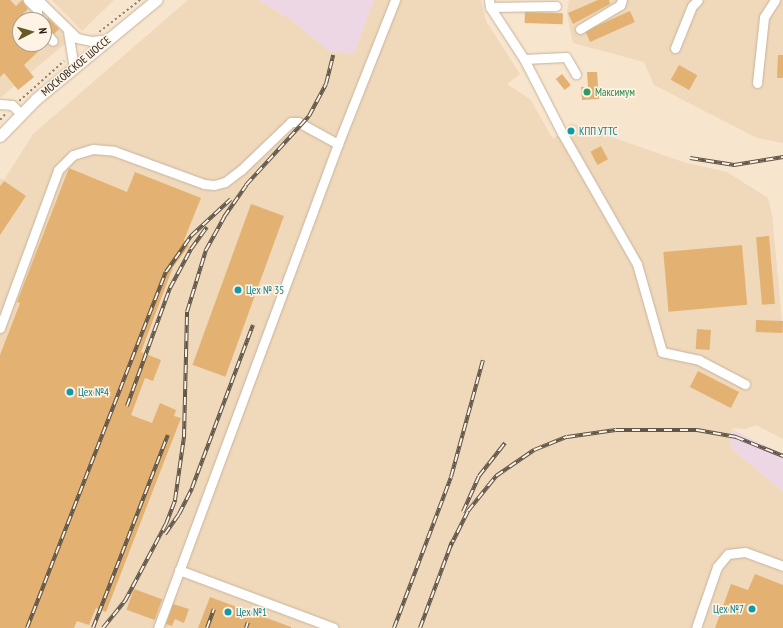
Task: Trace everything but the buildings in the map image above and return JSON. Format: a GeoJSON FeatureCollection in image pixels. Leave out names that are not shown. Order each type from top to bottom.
{"type":"FeatureCollection","features":[{"type":"Feature","properties":{"kind":"main road","name":"МОСКОВСКОЕ ШОССЕ"},"geometry":{"type":"LineString","coordinates":[[0,136],[21,114],[156,0]]}},
{"type":"Feature","properties":{"kind":"street"},"geometry":{"type":"LineString","coordinates":[[28,0],[37,9],[37,12]]}},
{"type":"Feature","properties":{"kind":"street"},"geometry":{"type":"LineString","coordinates":[[38,0],[68,31],[77,38],[92,41],[110,39]]}},
{"type":"Feature","properties":{"kind":"street"},"geometry":{"type":"LineString","coordinates":[[158,628],[338,144],[394,0]]}},
{"type":"Feature","properties":{"kind":"street"},"geometry":{"type":"LineString","coordinates":[[580,29],[620,5],[622,0]]}},
{"type":"Feature","properties":{"kind":"street"},"geometry":{"type":"LineString","coordinates":[[675,48],[692,6],[698,0]]}},
{"type":"Feature","properties":{"kind":"street"},"geometry":{"type":"LineString","coordinates":[[757,83],[764,17],[775,0]]}},
{"type":"Feature","properties":{"kind":"street"},"geometry":{"type":"LineString","coordinates":[[556,6],[511,3],[490,4],[524,59],[562,133],[637,264],[662,352],[699,360],[745,384]]}},
{"type":"Feature","properties":{"kind":"street"},"geometry":{"type":"LineString","coordinates":[[68,31],[74,69]]}},
{"type":"Feature","properties":{"kind":"street"},"geometry":{"type":"LineString","coordinates":[[524,59],[566,57],[576,74]]}},
{"type":"Feature","properties":{"kind":"street"},"geometry":{"type":"LineString","coordinates":[[0,104],[12,105],[21,114]]}},
{"type":"Feature","properties":{"kind":"street"},"geometry":{"type":"LineString","coordinates":[[0,328],[58,170],[73,155],[93,149],[114,150],[204,184],[214,185],[225,182],[241,170],[291,122],[298,122],[338,144]]}},
{"type":"Feature","properties":{"kind":"street"},"geometry":{"type":"LineString","coordinates":[[696,628],[717,567],[728,554],[745,552],[783,566]]}},
{"type":"Feature","properties":{"kind":"street"},"geometry":{"type":"LineString","coordinates":[[179,570],[334,628]]}},
{"type":"Feature","properties":{"kind":"shaded area"},"geometry":{"type":"Polygon","coordinates":[[[0,0],[35,0],[47,12],[12,12],[12,52],[52,52],[52,17],[60,25],[66,43],[0,98],[0,0]]]}},
{"type":"Feature","properties":{"kind":"shaded area"},"geometry":{"type":"Polygon","coordinates":[[[52,0],[114,0],[82,31],[52,0]]]}},
{"type":"Feature","properties":{"kind":"shaded area"},"geometry":{"type":"Polygon","coordinates":[[[188,0],[258,0],[290,19],[329,51],[354,54],[374,0],[481,0],[486,21],[520,74],[507,84],[530,99],[553,139],[571,123],[686,163],[727,172],[768,198],[772,215],[783,332],[783,439],[756,425],[745,429],[733,428],[729,437],[732,449],[783,492],[783,628],[0,628],[0,178],[4,180],[33,134],[188,0]]]}},
{"type":"Feature","properties":{"kind":"shaded area"},"geometry":{"type":"Polygon","coordinates":[[[258,0],[374,0],[354,54],[329,51],[290,19],[258,0]]]}},
{"type":"Feature","properties":{"kind":"shaded area"},"geometry":{"type":"Polygon","coordinates":[[[569,0],[783,0],[783,143],[757,138],[654,85],[644,62],[573,43],[567,14],[569,0]]]}},
{"type":"Feature","properties":{"kind":"shaded area"},"geometry":{"type":"Polygon","coordinates":[[[733,430],[783,454],[783,492],[732,449],[729,437],[733,430]]]}},
{"type":"Feature","properties":{"kind":"railway"},"geometry":{"type":"LineString","coordinates":[[103,628],[125,601],[166,524],[175,500],[184,437],[187,312],[206,250],[224,217],[246,185],[309,116],[326,84],[333,55]]}},
{"type":"Feature","properties":{"kind":"railway"},"geometry":{"type":"LineString","coordinates":[[690,158],[734,165],[783,157]]}},
{"type":"Feature","properties":{"kind":"railway"},"geometry":{"type":"LineString","coordinates":[[27,628],[166,272],[191,236],[231,199]]}},
{"type":"Feature","properties":{"kind":"railway"},"geometry":{"type":"LineString","coordinates":[[127,406],[170,288],[191,249],[207,227]]}},
{"type":"Feature","properties":{"kind":"railway"},"geometry":{"type":"LineString","coordinates":[[165,534],[179,514],[192,488],[253,325]]}},
{"type":"Feature","properties":{"kind":"railway"},"geometry":{"type":"LineString","coordinates":[[394,628],[451,477],[483,360]]}},
{"type":"Feature","properties":{"kind":"railway"},"geometry":{"type":"LineString","coordinates":[[450,547],[468,511],[496,476],[534,450],[567,437],[616,430],[697,430],[736,437],[783,456]]}},
{"type":"Feature","properties":{"kind":"railway"},"geometry":{"type":"LineString","coordinates":[[93,628],[168,435]]}},
{"type":"Feature","properties":{"kind":"railway"},"geometry":{"type":"LineString","coordinates":[[463,512],[479,476],[505,443]]}},
{"type":"Feature","properties":{"kind":"railway"},"geometry":{"type":"LineString","coordinates":[[420,628],[452,542]]}},
{"type":"Feature","properties":{"kind":"railway"},"geometry":{"type":"LineString","coordinates":[[207,628],[214,609]]}},
{"type":"Feature","properties":{"kind":"railway"},"geometry":{"type":"LineString","coordinates":[[246,628],[248,622]]}},
{"type":"Feature","properties":{"kind":"place","name":"Максимум"},"geometry":{"type":"Point","coordinates":[587,92]}},
{"type":"Feature","properties":{"kind":"place","name":"КПП УТТС"},"geometry":{"type":"Point","coordinates":[571,131]}},
{"type":"Feature","properties":{"kind":"place","name":"Цех № 35"},"geometry":{"type":"Point","coordinates":[238,290]}},
{"type":"Feature","properties":{"kind":"place","name":"Цех №4"},"geometry":{"type":"Point","coordinates":[70,392]}},
{"type":"Feature","properties":{"kind":"place","name":"Цех №7"},"geometry":{"type":"Point","coordinates":[752,609]}},
{"type":"Feature","properties":{"kind":"place","name":"Цех №1"},"geometry":{"type":"Point","coordinates":[228,612]}}]}
